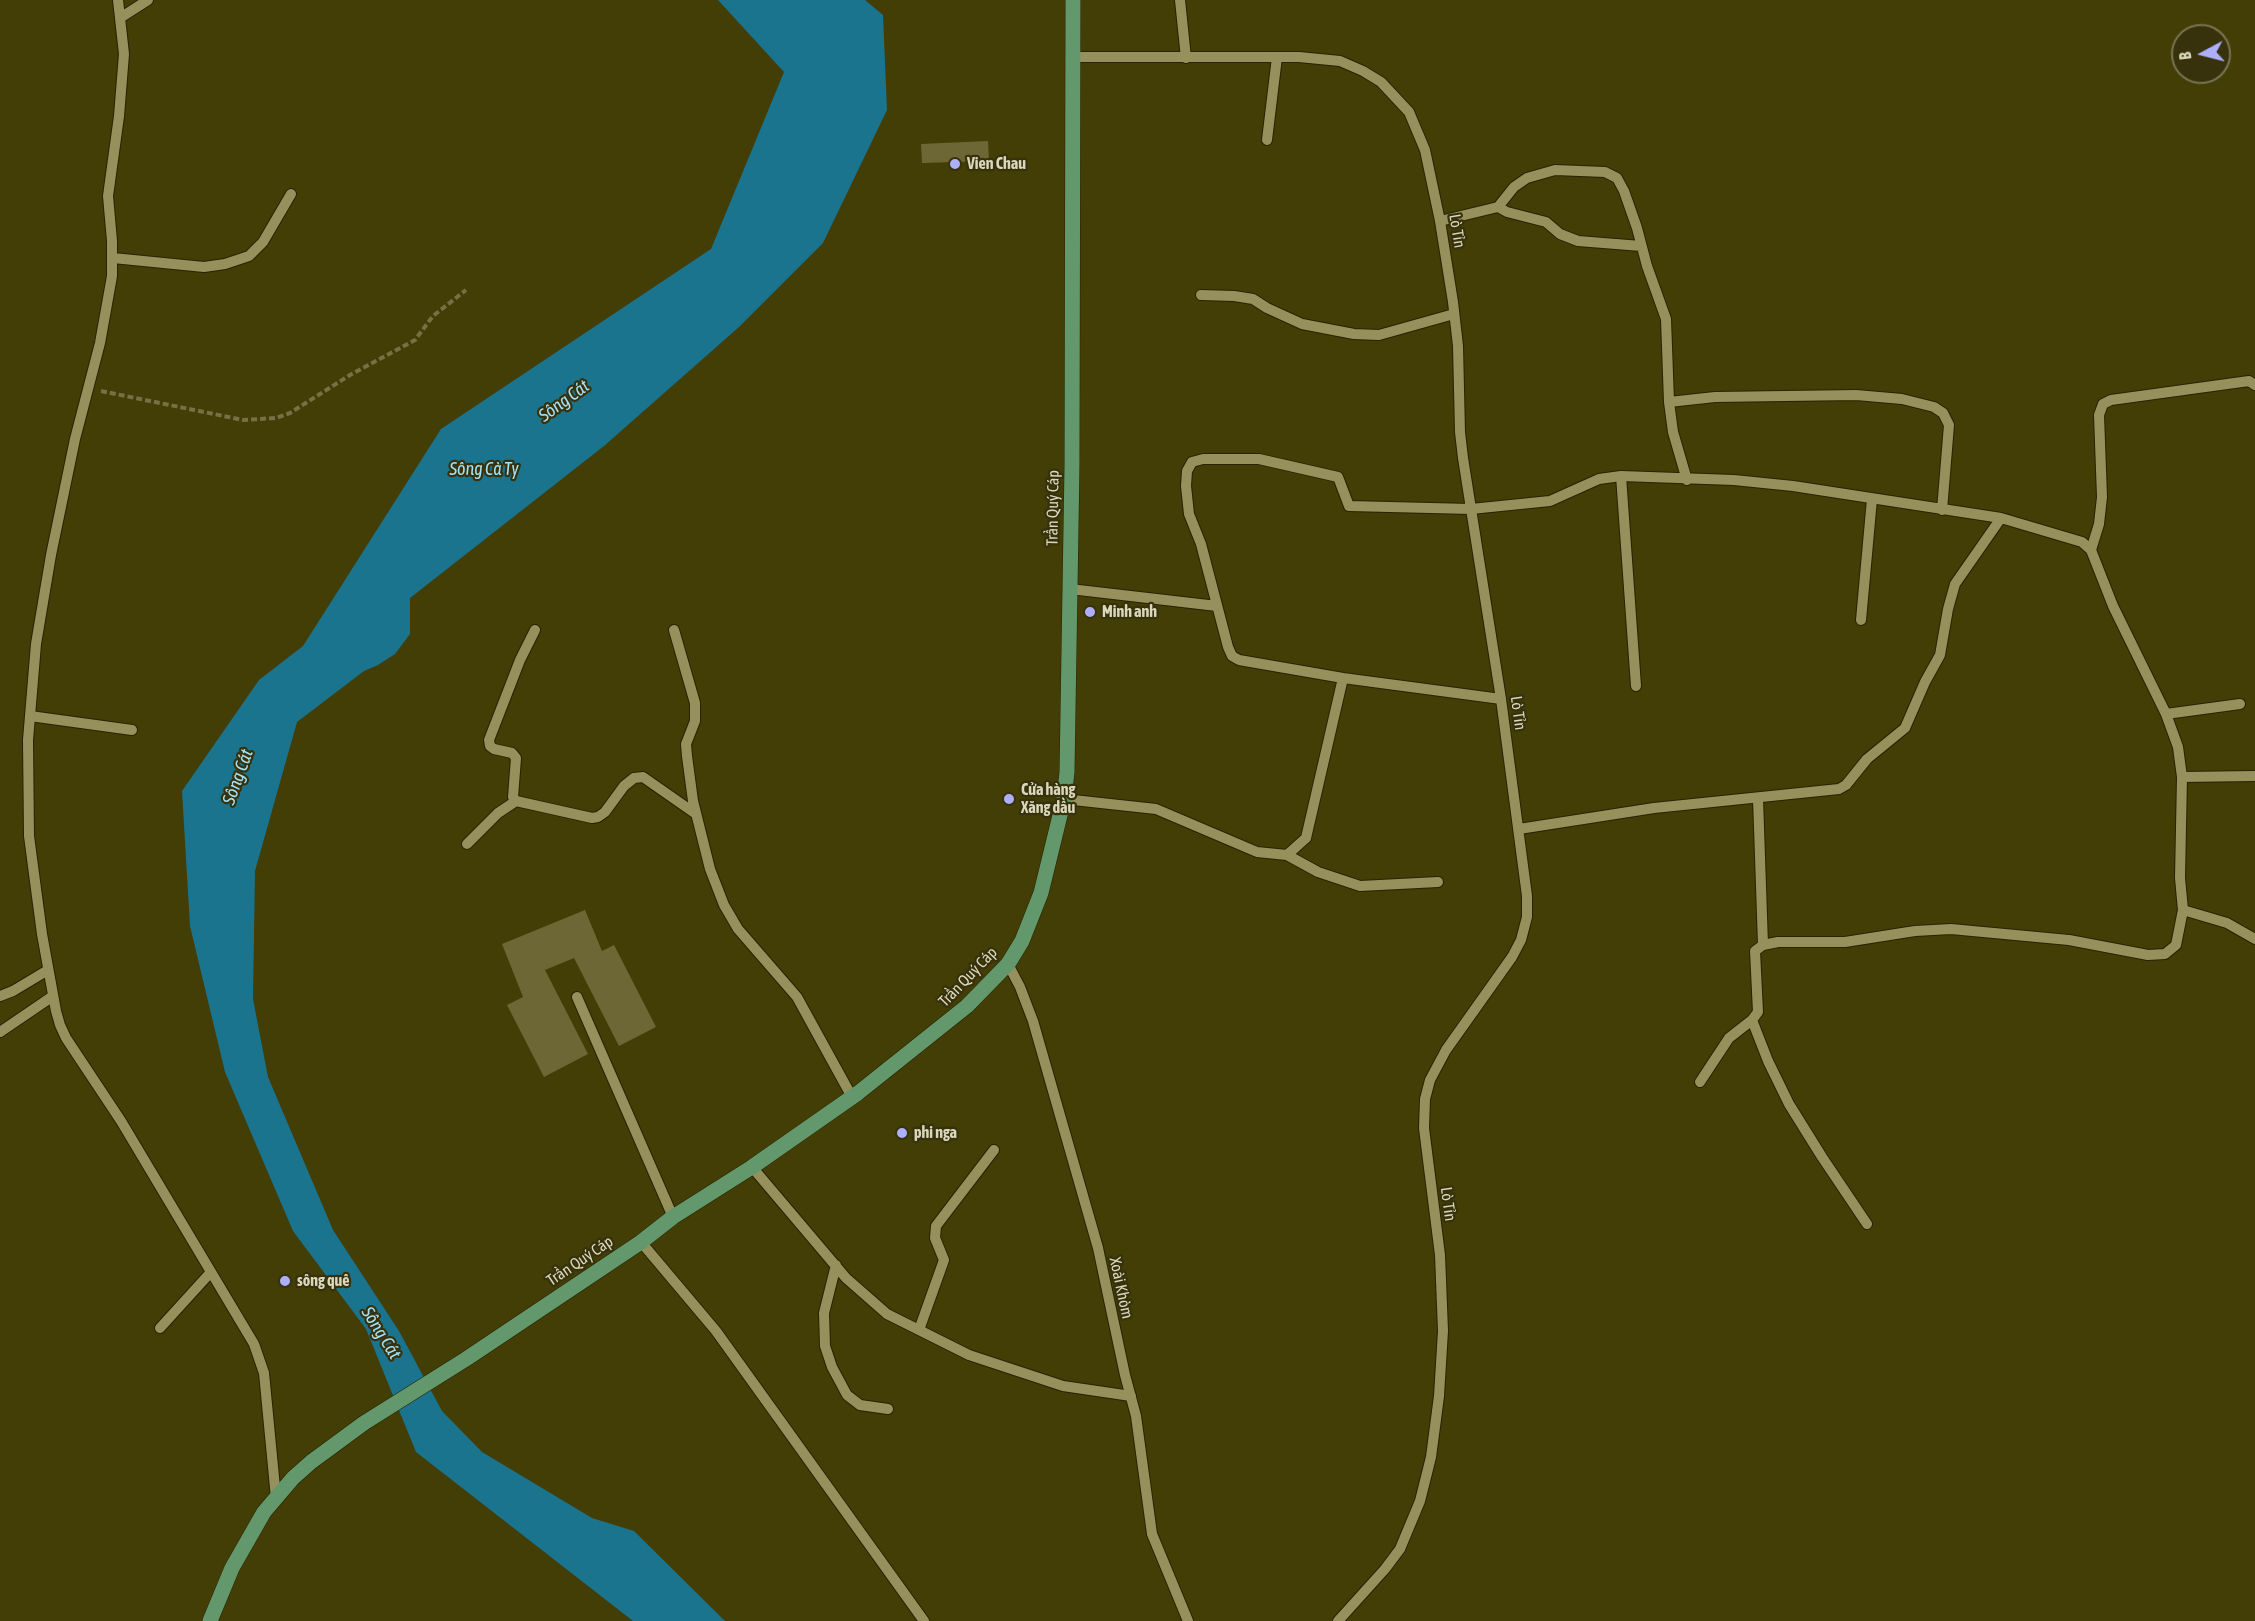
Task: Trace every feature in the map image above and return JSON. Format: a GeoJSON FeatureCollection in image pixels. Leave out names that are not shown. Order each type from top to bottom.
{"type":"FeatureCollection","features":[{"type":"Feature","properties":{"kind":"main road","name":"Trần Quý Cáp"},"geometry":{"type":"LineString","coordinates":[[210,1621],[231,1568],[264,1512],[293,1478],[311,1462],[364,1423],[466,1359],[852,1097],[944,1026],[991,983],[1008,964],[1022,941],[1041,893],[1064,799],[1070,722],[1073,0]]}},
{"type":"Feature","properties":{"kind":"street"},"geometry":{"type":"LineString","coordinates":[[118,0],[124,54],[119,116],[108,196],[112,258],[108,298],[75,439],[45,586],[36,644],[30,716],[29,836],[48,969],[56,1011],[66,1038],[121,1121],[260,1357],[264,1373],[276,1498]]}},
{"type":"Feature","properties":{"kind":"street"},"geometry":{"type":"LineString","coordinates":[[120,18],[148,0]]}},
{"type":"Feature","properties":{"kind":"street"},"geometry":{"type":"LineString","coordinates":[[1180,0],[1186,58]]}},
{"type":"Feature","properties":{"kind":"street","name":"Lò Tỉn"},"geometry":{"type":"LineString","coordinates":[[1073,57],[1277,57],[1340,61],[1363,71],[1381,82],[1410,112],[1418,128],[1432,178],[1440,221],[1458,346],[1460,432],[1519,829],[1527,896],[1527,917],[1521,940],[1512,957],[1437,1065],[1425,1098],[1426,1154],[1440,1255],[1443,1331],[1431,1457],[1420,1501],[1400,1549],[1338,1621]]}},
{"type":"Feature","properties":{"kind":"street"},"geometry":{"type":"LineString","coordinates":[[1267,140],[1277,57]]}},
{"type":"Feature","properties":{"kind":"street"},"geometry":{"type":"LineString","coordinates":[[1440,221],[1498,207],[1514,187],[1527,178],[1555,170],[1605,172],[1617,178],[1624,191],[1666,319],[1669,402],[1673,432],[1687,480]]}},
{"type":"Feature","properties":{"kind":"street"},"geometry":{"type":"LineString","coordinates":[[112,258],[204,267],[225,264],[249,255],[263,242],[291,194]]}},
{"type":"Feature","properties":{"kind":"street"},"geometry":{"type":"LineString","coordinates":[[1498,207],[1507,212],[1545,222],[1560,234],[1578,241],[1641,246]]}},
{"type":"Feature","properties":{"kind":"street"},"geometry":{"type":"LineString","coordinates":[[1201,295],[1253,299],[1302,324],[1354,334],[1385,334],[1454,314]]}},
{"type":"Feature","properties":{"kind":"street"},"geometry":{"type":"LineString","coordinates":[[2091,550],[2099,524],[2102,497],[2099,415],[2103,404],[2111,400],[2249,381],[2255,385]]}},
{"type":"Feature","properties":{"kind":"street"},"geometry":{"type":"LineString","coordinates":[[1669,402],[1715,397],[1856,396],[1902,399],[1934,407],[1943,413],[1949,425],[1941,510]]}},
{"type":"Feature","properties":{"kind":"street"},"geometry":{"type":"LineString","coordinates":[[1501,699],[1343,678],[1239,660],[1232,656],[1201,544],[1190,514],[1187,471],[1195,460],[1259,459],[1338,477],[1349,506],[1472,509],[1550,501],[1599,479],[1621,476],[1734,480],[1793,486],[2001,518],[2082,542],[2091,550],[2117,615],[2132,640],[2166,714],[2178,747],[2182,777],[2180,878],[2183,910],[2176,945],[2165,954],[2148,955],[2069,940],[1952,929],[1915,931],[1845,942],[1778,942],[1763,945],[1755,951],[1758,1012],[1752,1020],[1729,1038],[1701,1082]]}},
{"type":"Feature","properties":{"kind":"street"},"geometry":{"type":"LineString","coordinates":[[1621,476],[1636,686]]}},
{"type":"Feature","properties":{"kind":"street"},"geometry":{"type":"LineString","coordinates":[[1861,620],[1872,499]]}},
{"type":"Feature","properties":{"kind":"street"},"geometry":{"type":"LineString","coordinates":[[1519,829],[1654,808],[1839,789],[1846,785],[1872,755],[1905,728],[1921,690],[1940,655],[1955,584],[2001,518]]}},
{"type":"Feature","properties":{"kind":"street"},"geometry":{"type":"LineString","coordinates":[[1070,589],[1217,606]]}},
{"type":"Feature","properties":{"kind":"street"},"geometry":{"type":"LineString","coordinates":[[516,801],[513,797],[516,758],[512,753],[494,749],[490,746],[489,740],[520,660],[535,630]]}},
{"type":"Feature","properties":{"kind":"street"},"geometry":{"type":"LineString","coordinates":[[674,630],[695,703],[695,721],[687,744],[696,814],[710,869],[724,905],[738,929],[797,997],[852,1097]]}},
{"type":"Feature","properties":{"kind":"street"},"geometry":{"type":"LineString","coordinates":[[1287,855],[1306,838],[1343,678]]}},
{"type":"Feature","properties":{"kind":"street"},"geometry":{"type":"LineString","coordinates":[[2166,714],[2240,704]]}},
{"type":"Feature","properties":{"kind":"street"},"geometry":{"type":"LineString","coordinates":[[30,716],[132,730]]}},
{"type":"Feature","properties":{"kind":"street"},"geometry":{"type":"LineString","coordinates":[[2182,777],[2255,776]]}},
{"type":"Feature","properties":{"kind":"street"},"geometry":{"type":"LineString","coordinates":[[467,844],[498,813],[516,801],[592,818],[598,817],[605,812],[624,786],[634,778],[643,777],[696,814]]}},
{"type":"Feature","properties":{"kind":"street"},"geometry":{"type":"LineString","coordinates":[[1758,798],[1763,945]]}},
{"type":"Feature","properties":{"kind":"street"},"geometry":{"type":"LineString","coordinates":[[1064,799],[1156,809],[1257,852],[1287,855],[1318,872],[1360,886],[1438,882]]}},
{"type":"Feature","properties":{"kind":"street"},"geometry":{"type":"LineString","coordinates":[[2183,910],[2227,923],[2255,939]]}},
{"type":"Feature","properties":{"kind":"street","name":"Xoài Khòm"},"geometry":{"type":"LineString","coordinates":[[1008,964],[1033,1021],[1098,1248],[1136,1416],[1152,1534],[1188,1621]]}},
{"type":"Feature","properties":{"kind":"street"},"geometry":{"type":"LineString","coordinates":[[0,996],[13,991],[48,969]]}},
{"type":"Feature","properties":{"kind":"street"},"geometry":{"type":"LineString","coordinates":[[0,1032],[53,996]]}},
{"type":"Feature","properties":{"kind":"street"},"geometry":{"type":"LineString","coordinates":[[577,997],[673,1218]]}},
{"type":"Feature","properties":{"kind":"street"},"geometry":{"type":"LineString","coordinates":[[1752,1020],[1768,1061],[1789,1104],[1867,1224]]}},
{"type":"Feature","properties":{"kind":"street"},"geometry":{"type":"LineString","coordinates":[[919,1330],[944,1260],[934,1238],[936,1226],[994,1150]]}},
{"type":"Feature","properties":{"kind":"street"},"geometry":{"type":"LineString","coordinates":[[752,1167],[846,1278],[887,1314],[969,1356],[1053,1383],[1131,1396]]}},
{"type":"Feature","properties":{"kind":"street"},"geometry":{"type":"LineString","coordinates":[[641,1242],[716,1331],[924,1621]]}},
{"type":"Feature","properties":{"kind":"street"},"geometry":{"type":"LineString","coordinates":[[836,1266],[824,1313],[825,1346],[832,1367],[847,1395],[860,1406],[888,1409]]}},
{"type":"Feature","properties":{"kind":"street"},"geometry":{"type":"LineString","coordinates":[[160,1328],[211,1272]]}},
{"type":"Feature","properties":{"kind":"path"},"geometry":{"type":"LineString","coordinates":[[88,389],[243,420],[276,418],[290,413],[350,375],[415,340],[433,316],[466,290]]}},
{"type":"Feature","properties":{"kind":"water"},"geometry":{"type":"Polygon","coordinates":[[[718,0],[865,0],[883,15],[887,110],[823,243],[739,327],[604,446],[410,598],[410,634],[395,654],[364,671],[297,722],[255,871],[253,999],[268,1077],[333,1230],[399,1331],[442,1411],[482,1452],[592,1518],[634,1531],[725,1621],[633,1621],[416,1452],[366,1329],[293,1231],[225,1072],[190,926],[182,791],[259,680],[303,646],[441,429],[711,249],[784,72],[718,0]]]}},
{"type":"Feature","properties":{"kind":"building"},"geometry":{"type":"Polygon","coordinates":[[[988,141],[989,161],[922,163],[921,144],[988,141]]]}},
{"type":"Feature","properties":{"kind":"building"},"geometry":{"type":"Polygon","coordinates":[[[585,910],[602,951],[614,945],[656,1027],[619,1046],[574,958],[545,970],[588,1054],[544,1077],[507,1005],[523,997],[502,944],[585,910]]]}},
{"type":"Feature","properties":{"kind":"place","name":"Vien Chau"},"geometry":{"type":"Point","coordinates":[955,164]}},
{"type":"Feature","properties":{"kind":"place","name":"Minh anh"},"geometry":{"type":"Point","coordinates":[1090,612]}},
{"type":"Feature","properties":{"kind":"place","name":"Cửa hàng Xăng dầu"},"geometry":{"type":"Point","coordinates":[1009,799]}},
{"type":"Feature","properties":{"kind":"place","name":"phi nga"},"geometry":{"type":"Point","coordinates":[902,1133]}},
{"type":"Feature","properties":{"kind":"place","name":"sông quê"},"geometry":{"type":"Point","coordinates":[285,1281]}},
{"type":"Feature","properties":{"kind":"water label","name":"Sông Cát"},"geometry":{"type":"Point","coordinates":[564,401]}},
{"type":"Feature","properties":{"kind":"water label","name":"Sông Cà Ty"},"geometry":{"type":"Point","coordinates":[484,469]}},
{"type":"Feature","properties":{"kind":"water label","name":"Sông Cát"},"geometry":{"type":"Point","coordinates":[238,777]}},
{"type":"Feature","properties":{"kind":"water label","name":"Sông Cát"},"geometry":{"type":"Point","coordinates":[381,1333]}}]}
